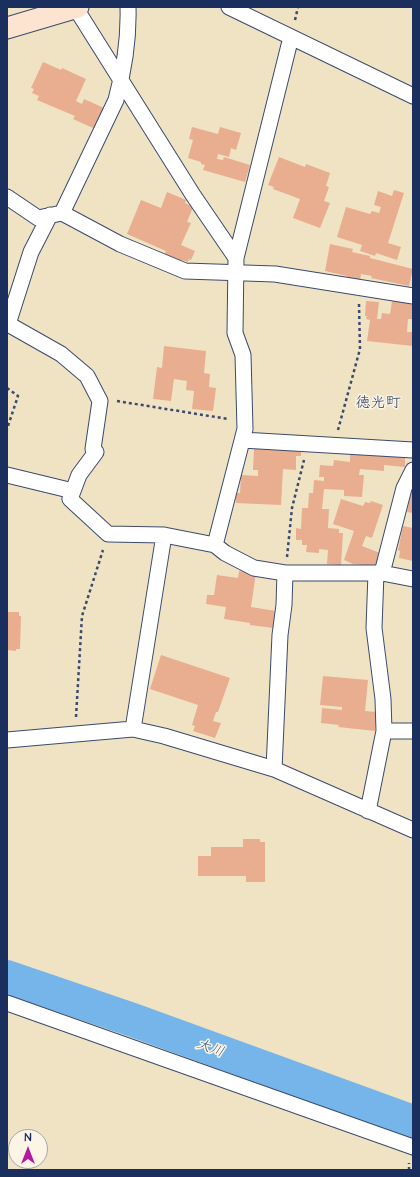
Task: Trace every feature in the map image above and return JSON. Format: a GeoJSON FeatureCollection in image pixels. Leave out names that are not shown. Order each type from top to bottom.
{"type":"FeatureCollection","features":[{"type":"Feature","properties":{"kind":"street"},"geometry":{"type":"LineString","coordinates":[[7,28],[76,7],[236,265]]}},
{"type":"Feature","properties":{"kind":"street"},"geometry":{"type":"LineString","coordinates":[[128,7],[129,30],[121,80],[116,100],[56,214],[31,252],[8,324],[61,354],[87,376],[100,401],[93,449],[96,452],[79,476],[70,499],[108,534],[164,535],[215,545],[225,553],[254,568],[285,572],[379,574],[413,578]]}},
{"type":"Feature","properties":{"kind":"street"},"geometry":{"type":"LineString","coordinates":[[229,7],[413,95]]}},
{"type":"Feature","properties":{"kind":"street"},"geometry":{"type":"LineString","coordinates":[[215,545],[245,429],[242,355],[235,332],[236,265],[291,37]]}},
{"type":"Feature","properties":{"kind":"street"},"geometry":{"type":"LineString","coordinates":[[7,197],[38,218],[56,214],[120,244],[185,271],[236,265],[274,274],[413,296]]}},
{"type":"Feature","properties":{"kind":"street"},"geometry":{"type":"LineString","coordinates":[[242,440],[413,450]]}},
{"type":"Feature","properties":{"kind":"street"},"geometry":{"type":"LineString","coordinates":[[368,811],[384,731],[383,699],[374,628],[379,574],[404,488],[413,470]]}},
{"type":"Feature","properties":{"kind":"street"},"geometry":{"type":"LineString","coordinates":[[7,475],[73,491]]}},
{"type":"Feature","properties":{"kind":"street"},"geometry":{"type":"LineString","coordinates":[[133,729],[164,535]]}},
{"type":"Feature","properties":{"kind":"street"},"geometry":{"type":"LineString","coordinates":[[274,769],[280,635],[284,605],[285,572]]}},
{"type":"Feature","properties":{"kind":"street"},"geometry":{"type":"LineString","coordinates":[[7,740],[133,729],[164,736],[274,769],[413,830]]}},
{"type":"Feature","properties":{"kind":"street"},"geometry":{"type":"LineString","coordinates":[[384,731],[413,731]]}},
{"type":"Feature","properties":{"kind":"street"},"geometry":{"type":"LineString","coordinates":[[7,1003],[413,1147]]}},
{"type":"Feature","properties":{"kind":"path"},"geometry":{"type":"LineString","coordinates":[[334,446],[360,349],[359,287]]}},
{"type":"Feature","properties":{"kind":"path"},"geometry":{"type":"LineString","coordinates":[[7,388],[18,396],[7,429]]}},
{"type":"Feature","properties":{"kind":"path"},"geometry":{"type":"LineString","coordinates":[[100,401],[110,400],[175,412],[245,422]]}},
{"type":"Feature","properties":{"kind":"path"},"geometry":{"type":"LineString","coordinates":[[285,572],[292,508],[308,444]]}},
{"type":"Feature","properties":{"kind":"path"},"geometry":{"type":"LineString","coordinates":[[75,734],[82,616],[108,534]]}},
{"type":"Feature","properties":{"kind":"building"},"geometry":{"type":"Polygon","coordinates":[[[43,62],[61,70],[62,68],[86,79],[76,101],[82,104],[84,99],[104,108],[95,129],[73,119],[75,116],[37,100],[39,96],[32,93],[34,89],[31,88],[43,62]]]}},
{"type":"Feature","properties":{"kind":"building"},"geometry":{"type":"Polygon","coordinates":[[[192,127],[218,134],[220,127],[241,133],[236,150],[231,148],[229,157],[218,154],[217,159],[223,160],[224,157],[250,165],[245,182],[203,170],[205,165],[201,164],[201,162],[188,158],[193,140],[189,139],[192,127]]]}},
{"type":"Feature","properties":{"kind":"building"},"geometry":{"type":"Polygon","coordinates":[[[279,157],[305,167],[306,164],[330,173],[326,186],[329,187],[324,201],[330,203],[320,228],[293,218],[300,199],[273,189],[274,187],[268,185],[279,157]]]}},
{"type":"Feature","properties":{"kind":"building"},"geometry":{"type":"Polygon","coordinates":[[[394,190],[404,193],[388,243],[401,247],[397,260],[376,253],[375,256],[360,251],[362,245],[337,237],[346,207],[370,214],[372,211],[379,213],[381,207],[374,205],[378,191],[392,196],[394,190]]]}},
{"type":"Feature","properties":{"kind":"building"},"geometry":{"type":"Polygon","coordinates":[[[167,192],[186,200],[185,203],[193,207],[187,222],[191,223],[181,245],[195,251],[191,260],[189,259],[188,262],[182,260],[181,263],[164,256],[166,251],[127,234],[141,200],[161,208],[167,192]]]}},
{"type":"Feature","properties":{"kind":"building"},"geometry":{"type":"Polygon","coordinates":[[[330,244],[353,249],[352,252],[370,256],[370,258],[413,269],[409,286],[371,278],[372,276],[361,274],[360,282],[347,279],[347,276],[325,271],[330,244]]]}},
{"type":"Feature","properties":{"kind":"building"},"geometry":{"type":"Polygon","coordinates":[[[366,301],[379,302],[377,319],[381,319],[382,313],[390,314],[392,301],[411,302],[411,305],[413,305],[413,319],[408,319],[407,332],[413,332],[413,346],[367,341],[370,320],[366,319],[367,316],[365,316],[366,301]]]}},
{"type":"Feature","properties":{"kind":"building"},"geometry":{"type":"Polygon","coordinates":[[[164,346],[206,351],[204,373],[210,374],[209,387],[216,388],[213,411],[192,409],[194,391],[186,390],[187,381],[174,379],[171,401],[153,399],[157,367],[162,368],[164,346]]]}},
{"type":"Feature","properties":{"kind":"building"},"geometry":{"type":"Polygon","coordinates":[[[254,449],[301,450],[301,456],[296,456],[296,470],[283,469],[281,505],[236,503],[236,493],[240,493],[241,475],[258,476],[258,470],[253,470],[254,449]]]}},
{"type":"Feature","properties":{"kind":"building"},"geometry":{"type":"Polygon","coordinates":[[[350,453],[405,457],[405,467],[384,465],[384,471],[360,469],[359,475],[364,475],[362,497],[344,496],[344,490],[324,489],[322,509],[329,509],[328,528],[339,529],[339,533],[343,533],[341,565],[327,564],[328,550],[319,549],[319,553],[306,552],[307,545],[302,545],[302,540],[296,540],[296,528],[301,529],[302,508],[308,508],[309,493],[313,493],[314,480],[324,481],[324,477],[319,477],[320,465],[333,466],[334,460],[350,462],[350,453]]]}},
{"type":"Feature","properties":{"kind":"building"},"geometry":{"type":"Polygon","coordinates":[[[413,487],[413,513],[407,512],[413,487]]]}},
{"type":"Feature","properties":{"kind":"building"},"geometry":{"type":"Polygon","coordinates":[[[341,499],[363,506],[365,502],[370,503],[371,501],[383,505],[372,538],[366,536],[362,546],[380,553],[376,566],[353,564],[344,560],[354,531],[333,524],[341,499]]]}},
{"type":"Feature","properties":{"kind":"building"},"geometry":{"type":"Polygon","coordinates":[[[403,526],[413,528],[413,561],[399,558],[400,551],[398,550],[403,526]]]}},
{"type":"Feature","properties":{"kind":"building"},"geometry":{"type":"Polygon","coordinates":[[[239,571],[256,573],[251,607],[276,611],[273,628],[250,625],[250,623],[224,619],[226,607],[206,604],[207,595],[214,595],[217,575],[238,578],[239,571]]]}},
{"type":"Feature","properties":{"kind":"building"},"geometry":{"type":"Polygon","coordinates":[[[8,612],[19,612],[19,616],[21,616],[20,649],[16,649],[16,651],[7,650],[8,612]]]}},
{"type":"Feature","properties":{"kind":"building"},"geometry":{"type":"Polygon","coordinates":[[[161,655],[230,678],[218,712],[216,712],[213,721],[221,723],[215,738],[193,731],[195,726],[192,725],[198,705],[150,689],[161,655]]]}},
{"type":"Feature","properties":{"kind":"building"},"geometry":{"type":"Polygon","coordinates":[[[323,676],[368,680],[365,711],[377,712],[375,731],[338,727],[339,725],[321,723],[322,708],[342,710],[342,707],[320,705],[323,676]]]}},
{"type":"Feature","properties":{"kind":"building"},"geometry":{"type":"Polygon","coordinates":[[[243,839],[260,839],[260,842],[265,842],[265,882],[246,882],[246,876],[198,876],[198,856],[211,856],[211,847],[243,847],[243,839]]]}},
{"type":"Feature","properties":{"kind":"waterway","name":"大川"},"geometry":{"type":"LineString","coordinates":[[7,977],[133,1020],[413,1122]]}},
{"type":"Feature","properties":{"kind":"district","name":"徳光町"},"geometry":{"type":"Point","coordinates":[378,404]}}]}
